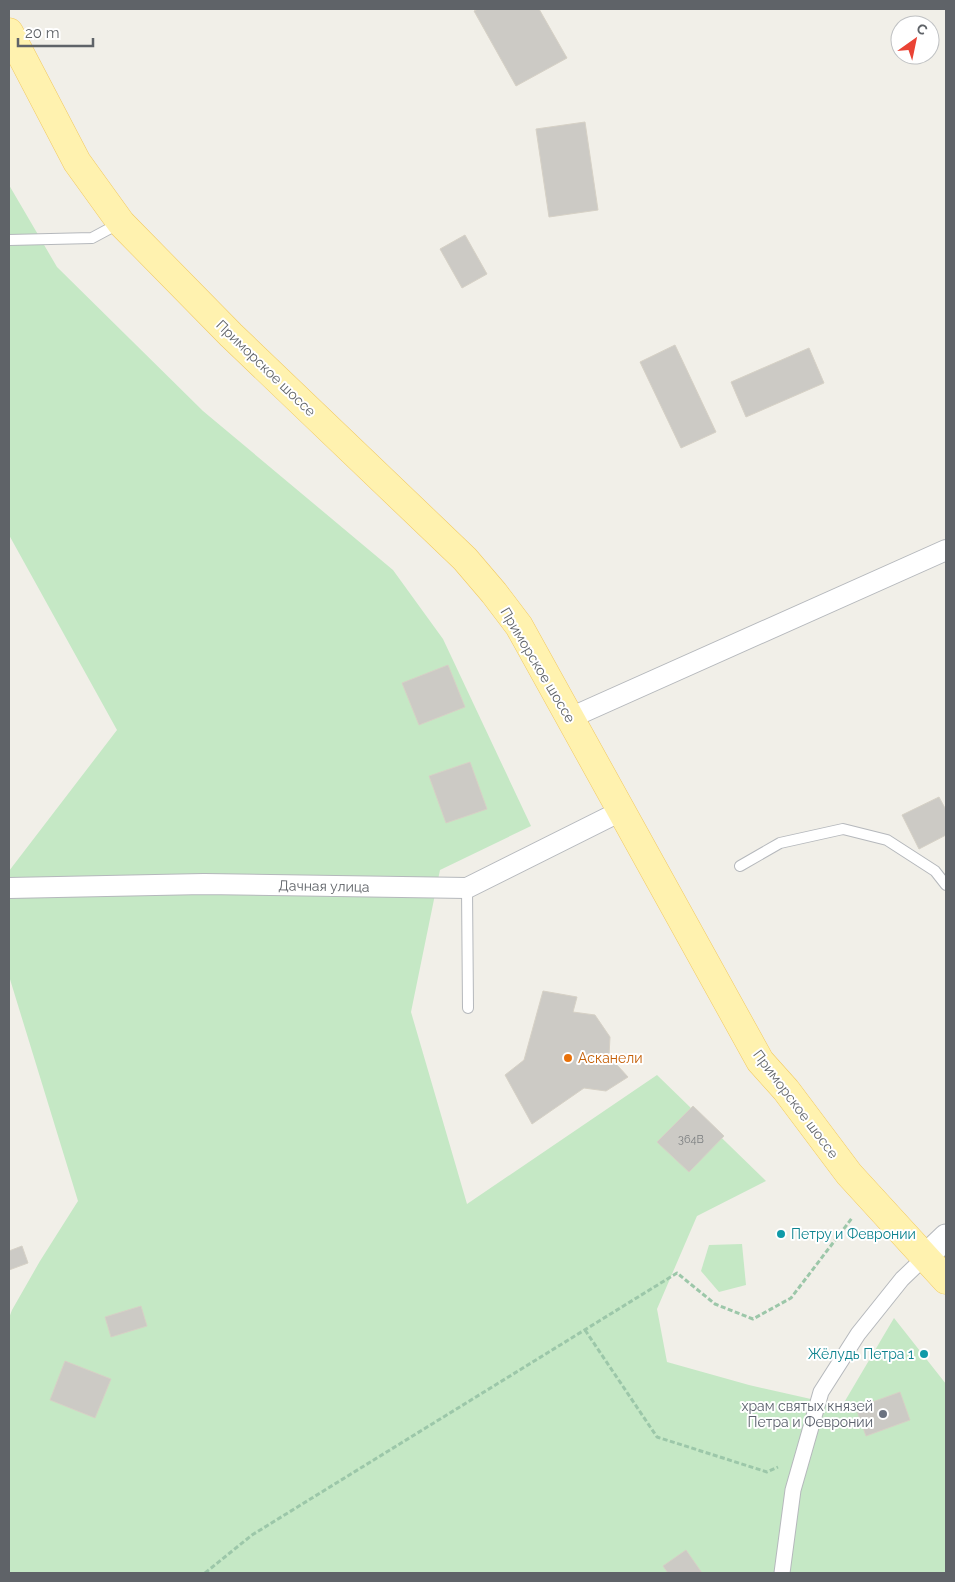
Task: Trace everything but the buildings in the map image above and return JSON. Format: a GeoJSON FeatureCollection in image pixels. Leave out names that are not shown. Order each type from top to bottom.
{"type":"FeatureCollection","features":[{"type":"Feature","properties":{"kind":"main road","name":"Приморское шоссе"},"geometry":{"type":"LineString","coordinates":[[9,32],[77,162],[121,223],[231,335],[465,559],[519,626],[760,1061],[786,1090],[849,1174],[946,1280]]}},
{"type":"Feature","properties":{"kind":"street"},"geometry":{"type":"LineString","coordinates":[[570,718],[946,550]]}},
{"type":"Feature","properties":{"kind":"street","name":"Дачная улица"},"geometry":{"type":"LineString","coordinates":[[9,888],[204,884],[467,888],[621,812]]}},
{"type":"Feature","properties":{"kind":"street"},"geometry":{"type":"LineString","coordinates":[[782,1573],[793,1490],[821,1392],[858,1334],[902,1279],[946,1237]]}},
{"type":"Feature","properties":{"kind":"lane"},"geometry":{"type":"LineString","coordinates":[[9,240],[92,238],[121,223]]}},
{"type":"Feature","properties":{"kind":"lane"},"geometry":{"type":"LineString","coordinates":[[740,866],[780,844],[843,830],[887,840],[936,871],[946,885]]}},
{"type":"Feature","properties":{"kind":"lane"},"geometry":{"type":"LineString","coordinates":[[467,888],[468,1008]]}},
{"type":"Feature","properties":{"kind":"path"},"geometry":{"type":"LineString","coordinates":[[205,1573],[252,1535],[677,1273],[715,1304],[753,1319],[791,1298],[852,1218]]}},
{"type":"Feature","properties":{"kind":"path"},"geometry":{"type":"LineString","coordinates":[[585,1330],[657,1437],[767,1472],[803,1455]]}},
{"type":"Feature","properties":{"kind":"green space"},"geometry":{"type":"Polygon","coordinates":[[[9,185],[57,267],[203,411],[393,570],[443,639],[531,826],[440,870],[411,1012],[467,1204],[657,1075],[766,1181],[697,1216],[657,1309],[667,1362],[749,1385],[842,1406],[894,1318],[946,1384],[946,1573],[9,1573],[9,1318],[40,1261],[78,1201],[9,976],[9,871],[117,730],[9,535],[9,185]]]}},
{"type":"Feature","properties":{"kind":"green space"},"geometry":{"type":"Polygon","coordinates":[[[742,1244],[746,1285],[719,1292],[701,1271],[709,1245],[742,1244]]]}},
{"type":"Feature","properties":{"kind":"place","name":"Асканели"},"geometry":{"type":"Point","coordinates":[568,1058]}},
{"type":"Feature","properties":{"kind":"place","name":"Петру и Февронии"},"geometry":{"type":"Point","coordinates":[781,1234]}},
{"type":"Feature","properties":{"kind":"place","name":"Жёлудь Петра 1"},"geometry":{"type":"Point","coordinates":[924,1354]}},
{"type":"Feature","properties":{"kind":"place","name":"храм святых князей Петра и Февронии"},"geometry":{"type":"Point","coordinates":[883,1414]}}]}
